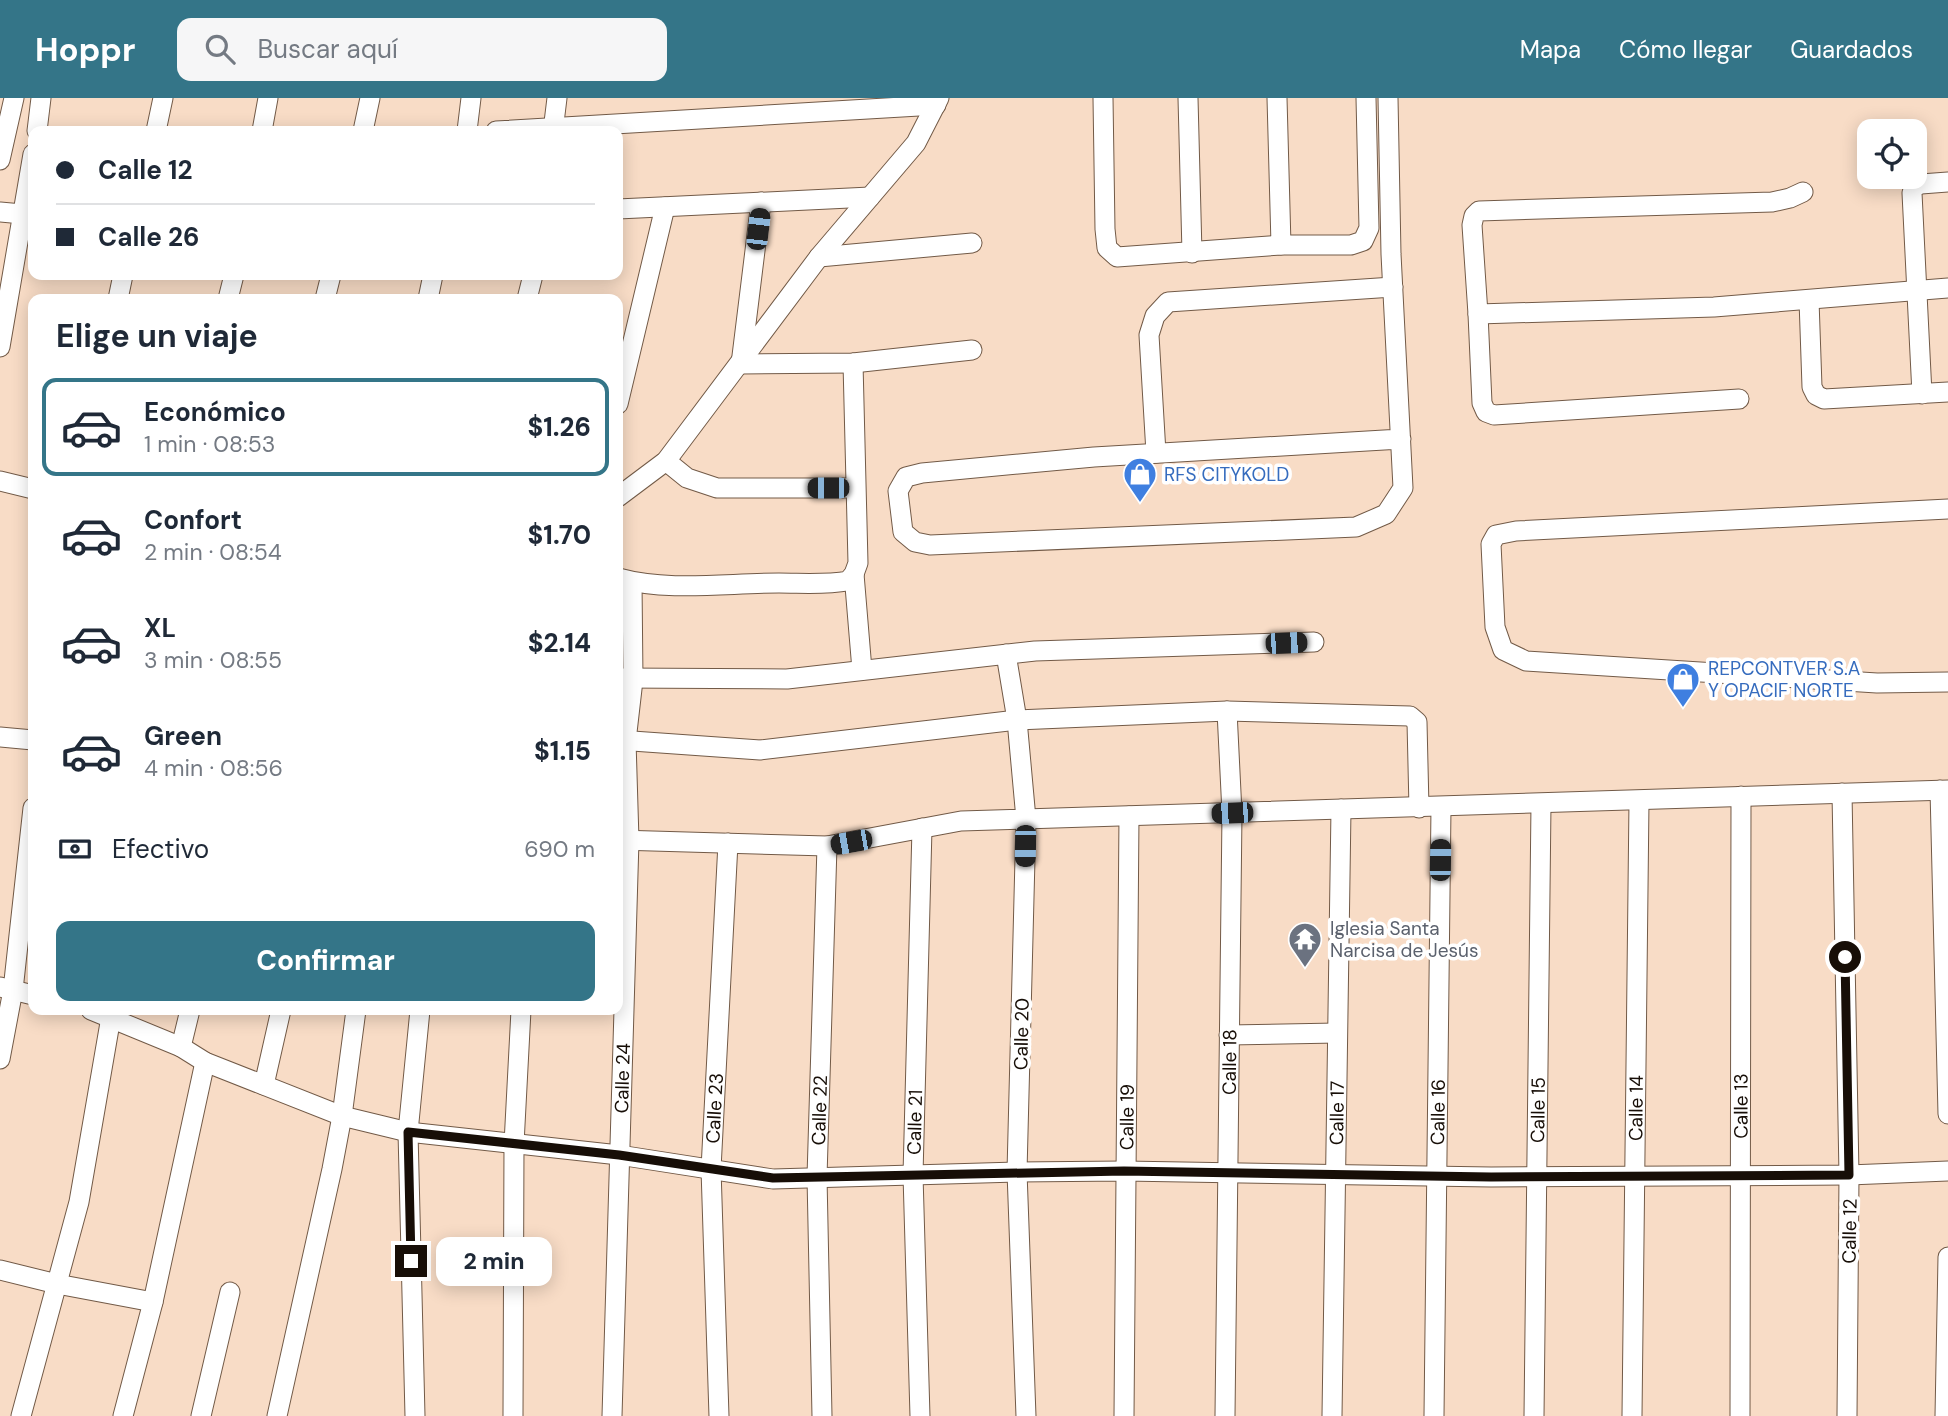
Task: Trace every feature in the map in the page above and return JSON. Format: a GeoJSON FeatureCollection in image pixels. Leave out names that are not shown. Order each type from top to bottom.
{"type":"FeatureCollection","features":[{"type":"Feature","properties":{"kind":"street"},"geometry":{"type":"LineString","coordinates":[[0,160],[14,98]]}},
{"type":"Feature","properties":{"kind":"street"},"geometry":{"type":"LineString","coordinates":[[38,126],[41,98]]}},
{"type":"Feature","properties":{"kind":"street"},"geometry":{"type":"LineString","coordinates":[[157,126],[163,98]]}},
{"type":"Feature","properties":{"kind":"street"},"geometry":{"type":"LineString","coordinates":[[263,126],[268,98]]}},
{"type":"Feature","properties":{"kind":"street"},"geometry":{"type":"LineString","coordinates":[[364,126],[370,98]]}},
{"type":"Feature","properties":{"kind":"street"},"geometry":{"type":"LineString","coordinates":[[468,126],[471,98]]}},
{"type":"Feature","properties":{"kind":"street"},"geometry":{"type":"LineString","coordinates":[[554,126],[557,98]]}},
{"type":"Feature","properties":{"kind":"street"},"geometry":{"type":"LineString","coordinates":[[1103,98],[1107,248],[1117,257],[1281,245],[1351,245],[1363,241],[1368,228],[1366,98]]}},
{"type":"Feature","properties":{"kind":"street"},"geometry":{"type":"LineString","coordinates":[[1188,98],[1192,253]]}},
{"type":"Feature","properties":{"kind":"street"},"geometry":{"type":"LineString","coordinates":[[1277,98],[1281,245]]}},
{"type":"Feature","properties":{"kind":"street"},"geometry":{"type":"LineString","coordinates":[[1388,98],[1393,287],[1401,439],[1403,488],[1386,514],[1356,527],[930,545],[915,542],[903,532],[898,491],[906,477],[922,473],[1156,453],[1401,439]]}},
{"type":"Feature","properties":{"kind":"street"},"geometry":{"type":"LineString","coordinates":[[608,126],[938,102]]}},
{"type":"Feature","properties":{"kind":"street"},"geometry":{"type":"LineString","coordinates":[[623,493],[666,461],[820,257],[916,143],[938,102]]}},
{"type":"Feature","properties":{"kind":"street"},"geometry":{"type":"LineString","coordinates":[[1922,394],[1919,291],[1912,193],[1914,187],[1921,184],[1948,182]]}},
{"type":"Feature","properties":{"kind":"street"},"geometry":{"type":"LineString","coordinates":[[1739,398],[1494,415],[1486,412],[1482,403],[1472,225],[1474,216],[1479,211],[1772,202],[1802,192]]}},
{"type":"Feature","properties":{"kind":"street"},"geometry":{"type":"LineString","coordinates":[[623,209],[870,197]]}},
{"type":"Feature","properties":{"kind":"street"},"geometry":{"type":"LineString","coordinates":[[741,365],[761,202]]}},
{"type":"Feature","properties":{"kind":"street"},"geometry":{"type":"LineString","coordinates":[[623,383],[665,207]]}},
{"type":"Feature","properties":{"kind":"street"},"geometry":{"type":"LineString","coordinates":[[0,212],[28,214]]}},
{"type":"Feature","properties":{"kind":"street"},"geometry":{"type":"LineString","coordinates":[[0,348],[28,219]]}},
{"type":"Feature","properties":{"kind":"street"},"geometry":{"type":"LineString","coordinates":[[820,257],[972,243]]}},
{"type":"Feature","properties":{"kind":"street"},"geometry":{"type":"LineString","coordinates":[[1156,453],[1149,334],[1155,316],[1168,302],[1393,287]]}},
{"type":"Feature","properties":{"kind":"street"},"geometry":{"type":"LineString","coordinates":[[1478,314],[1714,307],[1948,288]]}},
{"type":"Feature","properties":{"kind":"street"},"geometry":{"type":"LineString","coordinates":[[1809,300],[1812,387],[1816,395],[1824,399],[1948,392]]}},
{"type":"Feature","properties":{"kind":"street"},"geometry":{"type":"LineString","coordinates":[[741,365],[853,363],[972,350]]}},
{"type":"Feature","properties":{"kind":"street"},"geometry":{"type":"LineString","coordinates":[[625,580],[702,586],[828,584],[848,581],[858,563],[853,363]]}},
{"type":"Feature","properties":{"kind":"street"},"geometry":{"type":"LineString","coordinates":[[666,461],[687,478],[717,488],[855,488]]}},
{"type":"Feature","properties":{"kind":"street"},"geometry":{"type":"LineString","coordinates":[[0,481],[28,488]]}},
{"type":"Feature","properties":{"kind":"street"},"geometry":{"type":"LineString","coordinates":[[1948,509],[1516,531],[1496,535],[1491,544],[1495,626],[1503,650],[1526,660],[1877,683],[1948,682]]}},
{"type":"Feature","properties":{"kind":"street"},"geometry":{"type":"LineString","coordinates":[[854,574],[862,670]]}},
{"type":"Feature","properties":{"kind":"street","name":"Calle 24"},"geometry":{"type":"LineString","coordinates":[[623,720],[625,580]]}},
{"type":"Feature","properties":{"kind":"street"},"geometry":{"type":"LineString","coordinates":[[625,679],[787,679],[1035,651],[1314,642]]}},
{"type":"Feature","properties":{"kind":"street","name":"Calle 20"},"geometry":{"type":"LineString","coordinates":[[1006,654],[1017,720],[1026,819],[1017,1172],[1026,1416]]}},
{"type":"Feature","properties":{"kind":"street"},"geometry":{"type":"LineString","coordinates":[[623,741],[760,750],[1017,720],[1227,711],[1410,716],[1417,722],[1419,808]]}},
{"type":"Feature","properties":{"kind":"street","name":"Calle 18"},"geometry":{"type":"LineString","coordinates":[[1225,1416],[1232,813],[1227,711]]}},
{"type":"Feature","properties":{"kind":"street"},"geometry":{"type":"LineString","coordinates":[[0,737],[28,740]]}},
{"type":"Feature","properties":{"kind":"street"},"geometry":{"type":"LineString","coordinates":[[623,840],[827,846],[961,821],[1944,790],[1948,1114]]}},
{"type":"Feature","properties":{"kind":"street","name":"Calle 12"},"geometry":{"type":"LineString","coordinates":[[1842,793],[1849,1175],[1847,1416]]}},
{"type":"Feature","properties":{"kind":"street","name":"Calle 13"},"geometry":{"type":"LineString","coordinates":[[1740,1416],[1741,796]]}},
{"type":"Feature","properties":{"kind":"street","name":"Calle 14"},"geometry":{"type":"LineString","coordinates":[[1632,1416],[1639,801]]}},
{"type":"Feature","properties":{"kind":"street","name":"Calle 15"},"geometry":{"type":"LineString","coordinates":[[1534,1416],[1541,804]]}},
{"type":"Feature","properties":{"kind":"street","name":"Calle 16"},"geometry":{"type":"LineString","coordinates":[[1434,1416],[1441,807]]}},
{"type":"Feature","properties":{"kind":"street","name":"Calle 17"},"geometry":{"type":"LineString","coordinates":[[1332,1416],[1341,809]]}},
{"type":"Feature","properties":{"kind":"street","name":"Calle 19"},"geometry":{"type":"LineString","coordinates":[[1124,1416],[1129,816]]}},
{"type":"Feature","properties":{"kind":"street","name":"Calle 21"},"geometry":{"type":"LineString","coordinates":[[920,1416],[913,1175],[922,828]]}},
{"type":"Feature","properties":{"kind":"street"},"geometry":{"type":"LineString","coordinates":[[0,1059],[7,988],[28,843]]}},
{"type":"Feature","properties":{"kind":"street","name":"Calle 23"},"geometry":{"type":"LineString","coordinates":[[719,1416],[711,1169],[728,843]]}},
{"type":"Feature","properties":{"kind":"street","name":"Calle 22"},"geometry":{"type":"LineString","coordinates":[[822,1416],[817,1177],[827,846]]}},
{"type":"Feature","properties":{"kind":"street"},"geometry":{"type":"LineString","coordinates":[[7,988],[28,994]]}},
{"type":"Feature","properties":{"kind":"street"},"geometry":{"type":"LineString","coordinates":[[105,1015],[181,1047],[205,1062],[342,1116],[408,1132],[619,1155],[773,1178],[1124,1171],[1537,1177],[1849,1175],[1948,1171]]}},
{"type":"Feature","properties":{"kind":"street"},"geometry":{"type":"LineString","coordinates":[[181,1047],[189,1015]]}},
{"type":"Feature","properties":{"kind":"street"},"geometry":{"type":"LineString","coordinates":[[264,1085],[280,1015]]}},
{"type":"Feature","properties":{"kind":"street"},"geometry":{"type":"LineString","coordinates":[[277,1416],[342,1116],[355,1015]]}},
{"type":"Feature","properties":{"kind":"street"},"geometry":{"type":"LineString","coordinates":[[415,1416],[408,1132],[420,1015]]}},
{"type":"Feature","properties":{"kind":"street"},"geometry":{"type":"LineString","coordinates":[[513,1416],[514,1144],[521,1015]]}},
{"type":"Feature","properties":{"kind":"street","name":"Calle 24"},"geometry":{"type":"LineString","coordinates":[[611,1416],[621,1015]]}},
{"type":"Feature","properties":{"kind":"street"},"geometry":{"type":"LineString","coordinates":[[21,1416],[79,1202],[111,1017]]}},
{"type":"Feature","properties":{"kind":"street"},"geometry":{"type":"LineString","coordinates":[[1230,1035],[1337,1033]]}},
{"type":"Feature","properties":{"kind":"street"},"geometry":{"type":"LineString","coordinates":[[122,1416],[153,1302],[205,1062]]}},
{"type":"Feature","properties":{"kind":"street"},"geometry":{"type":"LineString","coordinates":[[1945,1416],[1948,1257]]}},
{"type":"Feature","properties":{"kind":"street"},"geometry":{"type":"LineString","coordinates":[[0,1270],[153,1302]]}},
{"type":"Feature","properties":{"kind":"street"},"geometry":{"type":"LineString","coordinates":[[201,1416],[230,1292]]}},
{"type":"Feature","properties":{"kind":"place","name":"RFS CITYKOLD"},"geometry":{"type":"Point","coordinates":[1140,504]}},
{"type":"Feature","properties":{"kind":"place","name":"REPCONTVER S.A Y OPACIF NORTE"},"geometry":{"type":"Point","coordinates":[1683,709]}},
{"type":"Feature","properties":{"kind":"place","name":"Iglesia Santa Narcisa de Jesús"},"geometry":{"type":"Point","coordinates":[1305,969]}},
{"type":"Feature","properties":{"kind":"route"},"geometry":{"type":"LineString","coordinates":[[411,1261],[408,1132],[619,1155],[773,1178],[1124,1171],[1491,1177],[1849,1175],[1845,957]]}}]}
